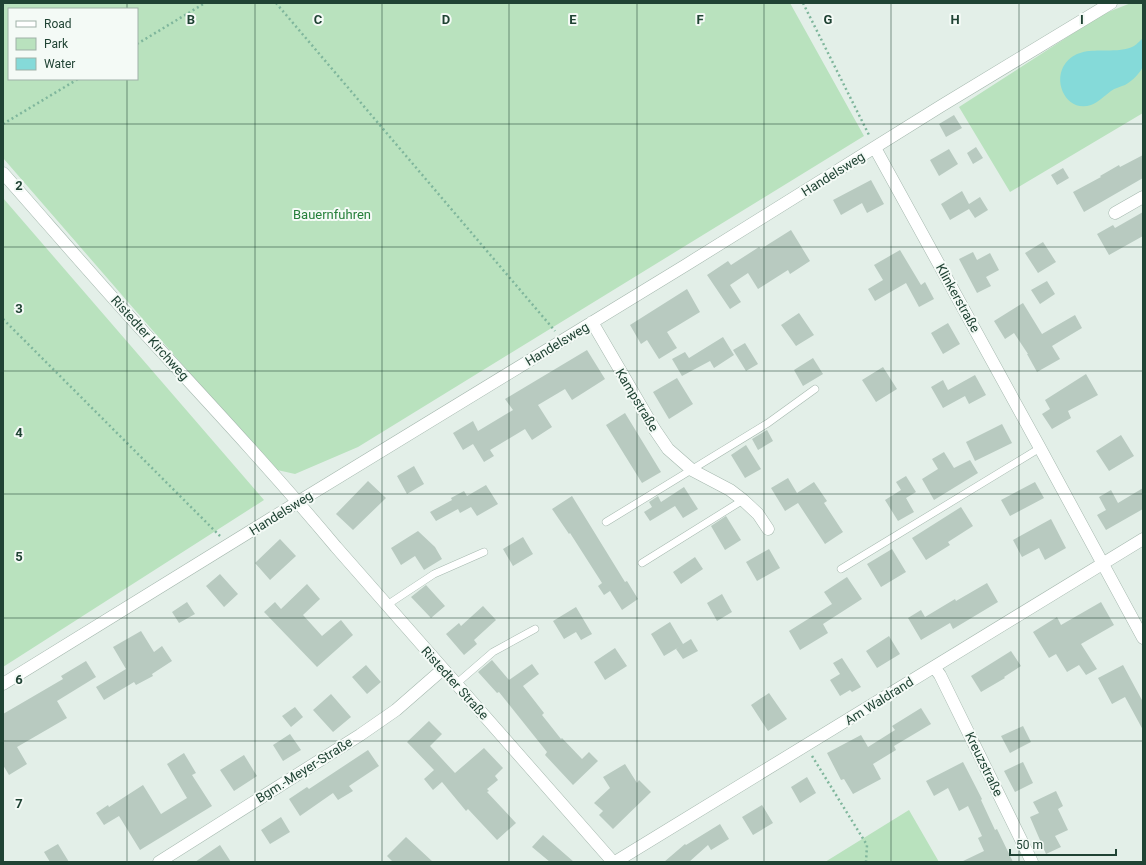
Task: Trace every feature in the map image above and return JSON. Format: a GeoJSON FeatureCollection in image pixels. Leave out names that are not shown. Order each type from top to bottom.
{"type":"FeatureCollection","features":[{"type":"Feature","properties":{"kind":"street","name":"Handelsweg"},"geometry":{"type":"LineString","coordinates":[[3,684],[1111,3]]}},
{"type":"Feature","properties":{"kind":"street","name":"Klinkerstraße"},"geometry":{"type":"LineString","coordinates":[[875,148],[1143,638]]}},
{"type":"Feature","properties":{"kind":"street","name":"Ristedter Kirchweg"},"geometry":{"type":"LineString","coordinates":[[3,173],[298,502]]}},
{"type":"Feature","properties":{"kind":"street"},"geometry":{"type":"LineString","coordinates":[[1115,213],[1143,197]]}},
{"type":"Feature","properties":{"kind":"street","name":"Kampstraße"},"geometry":{"type":"LineString","coordinates":[[592,322],[655,430],[668,449],[692,470],[730,490],[743,500],[758,514],[768,529]]}},
{"type":"Feature","properties":{"kind":"street","name":"Ristedter Straße"},"geometry":{"type":"LineString","coordinates":[[298,502],[456,684],[614,862]]}},
{"type":"Feature","properties":{"kind":"street","name":"Am Waldrand"},"geometry":{"type":"LineString","coordinates":[[614,862],[1143,539]]}},
{"type":"Feature","properties":{"kind":"street","name":"Kreuzstraße"},"geometry":{"type":"LineString","coordinates":[[934,667],[940,675],[1032,862]]}},
{"type":"Feature","properties":{"kind":"street","name":"Bgm.-Meyer-Straße"},"geometry":{"type":"LineString","coordinates":[[159,862],[360,735],[396,710],[443,669]]}},
{"type":"Feature","properties":{"kind":"lane"},"geometry":{"type":"LineString","coordinates":[[606,522],[768,423],[815,389]]}},
{"type":"Feature","properties":{"kind":"lane"},"geometry":{"type":"LineString","coordinates":[[841,569],[1040,448]]}},
{"type":"Feature","properties":{"kind":"lane"},"geometry":{"type":"LineString","coordinates":[[642,563],[743,500]]}},
{"type":"Feature","properties":{"kind":"lane"},"geometry":{"type":"LineString","coordinates":[[387,605],[434,574],[484,552]]}},
{"type":"Feature","properties":{"kind":"lane"},"geometry":{"type":"LineString","coordinates":[[456,684],[493,652],[535,629]]}},
{"type":"Feature","properties":{"kind":"path"},"geometry":{"type":"LineString","coordinates":[[138,43],[205,3]]}},
{"type":"Feature","properties":{"kind":"path"},"geometry":{"type":"LineString","coordinates":[[276,3],[563,340]]}},
{"type":"Feature","properties":{"kind":"path"},"geometry":{"type":"LineString","coordinates":[[803,3],[875,148]]}},
{"type":"Feature","properties":{"kind":"path"},"geometry":{"type":"LineString","coordinates":[[3,124],[76,80]]}},
{"type":"Feature","properties":{"kind":"path"},"geometry":{"type":"LineString","coordinates":[[3,319],[229,545]]}},
{"type":"Feature","properties":{"kind":"path"},"geometry":{"type":"LineString","coordinates":[[806,745],[867,845],[866,862]]}},
{"type":"Feature","properties":{"kind":"green space","name":"Bauernfuhren"},"geometry":{"type":"Polygon","coordinates":[[[3,3],[790,3],[864,136],[358,447],[295,474],[273,469],[3,158],[3,3]]]}},
{"type":"Feature","properties":{"kind":"green space"},"geometry":{"type":"Polygon","coordinates":[[[1131,3],[1143,3],[1143,113],[1010,192],[959,107],[1103,14],[1131,3]]]}},
{"type":"Feature","properties":{"kind":"green space"},"geometry":{"type":"Polygon","coordinates":[[[3,198],[264,500],[3,667],[3,198]]]}},
{"type":"Feature","properties":{"kind":"green space"},"geometry":{"type":"Polygon","coordinates":[[[909,810],[939,862],[825,862],[909,810]]]}},
{"type":"Feature","properties":{"kind":"water"},"geometry":{"type":"Polygon","coordinates":[[[1143,38],[1144,55],[1141,71],[1125,85],[1116,88],[1091,105],[1082,106],[1075,104],[1064,94],[1061,87],[1061,71],[1072,57],[1088,51],[1126,49],[1134,46],[1143,38]]]}},
{"type":"Feature","properties":{"kind":"building"},"geometry":{"type":"Polygon","coordinates":[[[954,115],[962,128],[946,137],[939,124],[954,115]]]}},
{"type":"Feature","properties":{"kind":"building"},"geometry":{"type":"Polygon","coordinates":[[[976,147],[983,158],[973,164],[967,153],[976,147]]]}},
{"type":"Feature","properties":{"kind":"building"},"geometry":{"type":"Polygon","coordinates":[[[949,149],[958,164],[939,176],[930,160],[949,149]]]}},
{"type":"Feature","properties":{"kind":"building"},"geometry":{"type":"Polygon","coordinates":[[[1143,155],[1143,178],[1084,212],[1073,192],[1101,177],[1100,176],[1119,165],[1120,167],[1143,155]]]}},
{"type":"Feature","properties":{"kind":"building"},"geometry":{"type":"Polygon","coordinates":[[[1063,168],[1069,178],[1057,185],[1051,175],[1063,168]]]}},
{"type":"Feature","properties":{"kind":"building"},"geometry":{"type":"Polygon","coordinates":[[[871,180],[884,204],[867,213],[862,203],[841,215],[833,200],[871,180]]]}},
{"type":"Feature","properties":{"kind":"building"},"geometry":{"type":"Polygon","coordinates":[[[962,191],[969,204],[980,197],[988,210],[975,218],[969,209],[950,220],[941,204],[962,191]]]}},
{"type":"Feature","properties":{"kind":"building"},"geometry":{"type":"Polygon","coordinates":[[[1143,212],[1143,236],[1109,255],[1097,234],[1113,225],[1115,228],[1143,212]]]}},
{"type":"Feature","properties":{"kind":"building"},"geometry":{"type":"Polygon","coordinates":[[[791,230],[810,261],[790,274],[788,270],[758,289],[748,273],[730,285],[741,302],[730,309],[707,275],[728,261],[731,265],[759,247],[761,249],[791,230]]]}},
{"type":"Feature","properties":{"kind":"building"},"geometry":{"type":"Polygon","coordinates":[[[1043,242],[1056,262],[1038,273],[1025,253],[1043,242]]]}},
{"type":"Feature","properties":{"kind":"building"},"geometry":{"type":"Polygon","coordinates":[[[900,250],[921,285],[925,282],[934,299],[919,307],[906,283],[875,301],[868,289],[883,280],[874,265],[900,250]]]}},
{"type":"Feature","properties":{"kind":"building"},"geometry":{"type":"Polygon","coordinates":[[[973,252],[977,260],[990,253],[999,270],[986,277],[991,286],[977,293],[959,259],[973,252]]]}},
{"type":"Feature","properties":{"kind":"building"},"geometry":{"type":"Polygon","coordinates":[[[1047,281],[1055,294],[1040,304],[1031,290],[1047,281]]]}},
{"type":"Feature","properties":{"kind":"building"},"geometry":{"type":"Polygon","coordinates":[[[687,289],[700,312],[667,332],[677,348],[659,359],[647,340],[641,344],[630,325],[687,289]]]}},
{"type":"Feature","properties":{"kind":"building"},"geometry":{"type":"Polygon","coordinates":[[[1023,303],[1042,334],[1075,315],[1082,328],[1052,346],[1060,359],[1037,372],[1028,354],[1014,333],[1005,339],[994,321],[1023,303]]]}},
{"type":"Feature","properties":{"kind":"building"},"geometry":{"type":"Polygon","coordinates":[[[799,313],[814,335],[796,346],[781,325],[799,313]]]}},
{"type":"Feature","properties":{"kind":"building"},"geometry":{"type":"Polygon","coordinates":[[[948,323],[960,344],[943,354],[931,333],[948,323]]]}},
{"type":"Feature","properties":{"kind":"building"},"geometry":{"type":"Polygon","coordinates":[[[723,337],[734,355],[714,368],[710,361],[682,376],[672,359],[685,352],[689,358],[723,337]]]}},
{"type":"Feature","properties":{"kind":"building"},"geometry":{"type":"Polygon","coordinates":[[[745,343],[758,364],[746,371],[733,350],[745,343]]]}},
{"type":"Feature","properties":{"kind":"building"},"geometry":{"type":"Polygon","coordinates":[[[587,350],[605,379],[572,400],[565,389],[538,405],[552,427],[532,440],[525,429],[490,450],[494,456],[484,462],[473,444],[463,450],[453,433],[473,421],[478,431],[513,410],[505,399],[587,350]]]}},
{"type":"Feature","properties":{"kind":"building"},"geometry":{"type":"Polygon","coordinates":[[[813,358],[823,374],[803,386],[794,370],[813,358]]]}},
{"type":"Feature","properties":{"kind":"building"},"geometry":{"type":"Polygon","coordinates":[[[883,367],[897,389],[876,402],[862,380],[883,367]]]}},
{"type":"Feature","properties":{"kind":"building"},"geometry":{"type":"Polygon","coordinates":[[[1086,374],[1098,395],[1068,411],[1071,418],[1052,429],[1042,414],[1050,409],[1045,400],[1086,374]]]}},
{"type":"Feature","properties":{"kind":"building"},"geometry":{"type":"Polygon","coordinates":[[[975,375],[986,395],[969,404],[965,396],[943,408],[931,387],[943,380],[948,390],[975,375]]]}},
{"type":"Feature","properties":{"kind":"building"},"geometry":{"type":"Polygon","coordinates":[[[677,378],[693,404],[669,419],[653,392],[677,378]]]}},
{"type":"Feature","properties":{"kind":"building"},"geometry":{"type":"Polygon","coordinates":[[[625,413],[661,472],[642,483],[606,425],[625,413]]]}},
{"type":"Feature","properties":{"kind":"building"},"geometry":{"type":"Polygon","coordinates":[[[1002,424],[1012,443],[975,461],[966,442],[1002,424]]]}},
{"type":"Feature","properties":{"kind":"building"},"geometry":{"type":"Polygon","coordinates":[[[767,430],[773,441],[758,450],[752,439],[767,430]]]}},
{"type":"Feature","properties":{"kind":"building"},"geometry":{"type":"Polygon","coordinates":[[[1121,435],[1134,456],[1109,471],[1096,451],[1121,435]]]}},
{"type":"Feature","properties":{"kind":"building"},"geometry":{"type":"Polygon","coordinates":[[[746,445],[761,469],[745,478],[731,455],[746,445]]]}},
{"type":"Feature","properties":{"kind":"building"},"geometry":{"type":"Polygon","coordinates":[[[944,452],[954,468],[970,460],[978,473],[934,500],[922,479],[938,469],[932,459],[944,452]]]}},
{"type":"Feature","properties":{"kind":"building"},"geometry":{"type":"Polygon","coordinates":[[[414,466],[424,484],[407,494],[397,476],[414,466]]]}},
{"type":"Feature","properties":{"kind":"building"},"geometry":{"type":"Polygon","coordinates":[[[906,476],[916,492],[906,498],[914,512],[898,521],[885,500],[901,490],[896,482],[906,476]]]}},
{"type":"Feature","properties":{"kind":"building"},"geometry":{"type":"Polygon","coordinates":[[[788,478],[797,493],[814,482],[827,501],[824,503],[843,532],[825,544],[798,503],[785,511],[771,488],[788,478]]]}},
{"type":"Feature","properties":{"kind":"building"},"geometry":{"type":"Polygon","coordinates":[[[368,481],[386,498],[353,530],[336,514],[368,481]]]}},
{"type":"Feature","properties":{"kind":"building"},"geometry":{"type":"Polygon","coordinates":[[[1035,482],[1044,498],[1010,516],[1001,500],[1035,482]]]}},
{"type":"Feature","properties":{"kind":"building"},"geometry":{"type":"Polygon","coordinates":[[[486,485],[498,504],[477,516],[471,507],[460,513],[458,509],[436,521],[430,512],[452,500],[451,498],[464,491],[467,496],[486,485]]]}},
{"type":"Feature","properties":{"kind":"building"},"geometry":{"type":"Polygon","coordinates":[[[684,487],[698,509],[683,518],[675,506],[650,521],[644,512],[652,507],[649,502],[658,496],[661,502],[684,487]]]}},
{"type":"Feature","properties":{"kind":"building"},"geometry":{"type":"Polygon","coordinates":[[[1143,488],[1143,509],[1106,530],[1097,515],[1106,510],[1099,497],[1111,490],[1118,503],[1143,488]]]}},
{"type":"Feature","properties":{"kind":"building"},"geometry":{"type":"Polygon","coordinates":[[[572,496],[625,582],[627,581],[638,599],[622,610],[610,591],[604,595],[598,586],[602,583],[570,533],[569,534],[552,509],[572,496]]]}},
{"type":"Feature","properties":{"kind":"building"},"geometry":{"type":"Polygon","coordinates":[[[961,507],[973,526],[948,542],[950,545],[926,560],[912,538],[961,507]]]}},
{"type":"Feature","properties":{"kind":"building"},"geometry":{"type":"Polygon","coordinates":[[[726,516],[741,540],[725,550],[711,526],[726,516]]]}},
{"type":"Feature","properties":{"kind":"building"},"geometry":{"type":"Polygon","coordinates":[[[1051,519],[1066,548],[1045,560],[1039,548],[1022,557],[1013,540],[1051,519]]]}},
{"type":"Feature","properties":{"kind":"building"},"geometry":{"type":"Polygon","coordinates":[[[418,531],[435,547],[442,559],[424,570],[415,556],[401,565],[391,548],[418,531]]]}},
{"type":"Feature","properties":{"kind":"building"},"geometry":{"type":"Polygon","coordinates":[[[523,537],[533,554],[513,566],[503,549],[523,537]]]}},
{"type":"Feature","properties":{"kind":"building"},"geometry":{"type":"Polygon","coordinates":[[[280,539],[296,556],[270,580],[255,563],[280,539]]]}},
{"type":"Feature","properties":{"kind":"building"},"geometry":{"type":"Polygon","coordinates":[[[769,549],[780,568],[757,581],[746,562],[769,549]]]}},
{"type":"Feature","properties":{"kind":"building"},"geometry":{"type":"Polygon","coordinates":[[[892,549],[906,572],[881,587],[867,564],[892,549]]]}},
{"type":"Feature","properties":{"kind":"building"},"geometry":{"type":"Polygon","coordinates":[[[695,557],[703,569],[681,584],[673,572],[695,557]]]}},
{"type":"Feature","properties":{"kind":"building"},"geometry":{"type":"Polygon","coordinates":[[[220,574],[238,594],[224,607],[206,586],[220,574]]]}},
{"type":"Feature","properties":{"kind":"building"},"geometry":{"type":"Polygon","coordinates":[[[847,577],[862,599],[823,624],[828,633],[800,650],[789,631],[832,604],[824,592],[847,577]]]}},
{"type":"Feature","properties":{"kind":"building"},"geometry":{"type":"Polygon","coordinates":[[[987,583],[998,602],[953,629],[950,623],[921,640],[908,618],[921,610],[925,617],[955,599],[956,601],[987,583]]]}},
{"type":"Feature","properties":{"kind":"building"},"geometry":{"type":"Polygon","coordinates":[[[307,584],[320,599],[303,615],[322,636],[341,620],[353,635],[317,667],[264,612],[275,602],[281,609],[307,584]]]}},
{"type":"Feature","properties":{"kind":"building"},"geometry":{"type":"Polygon","coordinates":[[[426,585],[445,606],[431,618],[411,597],[426,585]]]}},
{"type":"Feature","properties":{"kind":"building"},"geometry":{"type":"Polygon","coordinates":[[[722,594],[732,612],[717,621],[707,603],[722,594]]]}},
{"type":"Feature","properties":{"kind":"building"},"geometry":{"type":"Polygon","coordinates":[[[187,602],[195,614],[179,623],[172,612],[187,602]]]}},
{"type":"Feature","properties":{"kind":"building"},"geometry":{"type":"Polygon","coordinates":[[[1101,602],[1114,625],[1081,644],[1097,669],[1086,675],[1079,665],[1067,672],[1056,654],[1049,658],[1033,632],[1057,617],[1061,625],[1101,602]]]}},
{"type":"Feature","properties":{"kind":"building"},"geometry":{"type":"Polygon","coordinates":[[[483,606],[496,620],[474,640],[477,644],[464,655],[446,634],[459,623],[461,626],[483,606]]]}},
{"type":"Feature","properties":{"kind":"building"},"geometry":{"type":"Polygon","coordinates":[[[576,607],[592,634],[581,640],[576,632],[564,639],[553,621],[576,607]]]}},
{"type":"Feature","properties":{"kind":"building"},"geometry":{"type":"Polygon","coordinates":[[[670,622],[683,644],[691,639],[698,651],[683,659],[676,649],[679,647],[664,656],[651,634],[670,622]]]}},
{"type":"Feature","properties":{"kind":"building"},"geometry":{"type":"Polygon","coordinates":[[[141,631],[154,652],[162,646],[172,661],[152,674],[153,676],[136,685],[134,682],[104,700],[96,687],[126,669],[113,647],[141,631]]]}},
{"type":"Feature","properties":{"kind":"building"},"geometry":{"type":"Polygon","coordinates":[[[889,636],[900,654],[877,668],[866,651],[889,636]]]}},
{"type":"Feature","properties":{"kind":"building"},"geometry":{"type":"Polygon","coordinates":[[[615,648],[627,666],[605,680],[594,662],[615,648]]]}},
{"type":"Feature","properties":{"kind":"building"},"geometry":{"type":"Polygon","coordinates":[[[1011,651],[1021,666],[1004,677],[1005,678],[981,692],[971,676],[1011,651]]]}},
{"type":"Feature","properties":{"kind":"building"},"geometry":{"type":"Polygon","coordinates":[[[842,658],[861,687],[852,692],[850,690],[840,696],[830,680],[840,674],[833,663],[842,658]]]}},
{"type":"Feature","properties":{"kind":"building"},"geometry":{"type":"Polygon","coordinates":[[[492,660],[509,680],[532,664],[539,674],[523,686],[544,713],[542,715],[561,739],[562,738],[582,759],[589,752],[598,761],[573,785],[545,755],[547,752],[499,692],[497,693],[478,672],[492,660]]]}},
{"type":"Feature","properties":{"kind":"building"},"geometry":{"type":"Polygon","coordinates":[[[86,661],[96,677],[57,701],[67,718],[17,747],[27,764],[9,775],[3,765],[3,714],[63,679],[61,676],[86,661]]]}},
{"type":"Feature","properties":{"kind":"building"},"geometry":{"type":"Polygon","coordinates":[[[366,665],[381,682],[367,694],[352,677],[366,665]]]}},
{"type":"Feature","properties":{"kind":"building"},"geometry":{"type":"Polygon","coordinates":[[[1123,665],[1143,702],[1143,730],[1125,697],[1112,704],[1098,678],[1123,665]]]}},
{"type":"Feature","properties":{"kind":"building"},"geometry":{"type":"Polygon","coordinates":[[[769,693],[787,719],[768,731],[751,705],[769,693]]]}},
{"type":"Feature","properties":{"kind":"building"},"geometry":{"type":"Polygon","coordinates":[[[331,694],[351,717],[333,732],[313,710],[331,694]]]}},
{"type":"Feature","properties":{"kind":"building"},"geometry":{"type":"Polygon","coordinates":[[[295,707],[303,717],[291,727],[282,716],[295,707]]]}},
{"type":"Feature","properties":{"kind":"building"},"geometry":{"type":"Polygon","coordinates":[[[921,708],[931,724],[894,746],[896,750],[873,764],[881,779],[853,794],[844,779],[841,780],[827,753],[861,735],[868,747],[895,730],[892,726],[921,708]]]}},
{"type":"Feature","properties":{"kind":"building"},"geometry":{"type":"Polygon","coordinates":[[[429,721],[442,734],[430,746],[455,773],[484,748],[503,768],[495,776],[498,780],[487,789],[489,791],[487,792],[516,823],[497,840],[468,809],[466,811],[442,782],[433,790],[424,779],[434,770],[407,742],[429,721]]]}},
{"type":"Feature","properties":{"kind":"building"},"geometry":{"type":"Polygon","coordinates":[[[1023,726],[1031,742],[1010,753],[1001,736],[1023,726]]]}},
{"type":"Feature","properties":{"kind":"building"},"geometry":{"type":"Polygon","coordinates":[[[290,734],[301,750],[283,761],[273,745],[290,734]]]}},
{"type":"Feature","properties":{"kind":"building"},"geometry":{"type":"Polygon","coordinates":[[[368,750],[379,766],[349,786],[353,791],[338,800],[333,793],[300,816],[289,799],[307,787],[309,789],[368,750]]]}},
{"type":"Feature","properties":{"kind":"building"},"geometry":{"type":"Polygon","coordinates":[[[184,753],[196,773],[192,775],[212,806],[140,850],[119,816],[104,825],[96,813],[108,805],[109,807],[143,785],[161,814],[187,798],[167,764],[184,753]]]}},
{"type":"Feature","properties":{"kind":"building"},"geometry":{"type":"Polygon","coordinates":[[[244,755],[257,776],[234,791],[220,770],[244,755]]]}},
{"type":"Feature","properties":{"kind":"building"},"geometry":{"type":"Polygon","coordinates":[[[963,762],[982,799],[981,800],[995,830],[997,829],[1013,862],[961,862],[984,851],[978,838],[982,836],[968,806],[959,811],[948,788],[934,796],[926,781],[963,762]]]}},
{"type":"Feature","properties":{"kind":"building"},"geometry":{"type":"Polygon","coordinates":[[[1023,762],[1033,783],[1015,792],[1004,771],[1023,762]]]}},
{"type":"Feature","properties":{"kind":"building"},"geometry":{"type":"Polygon","coordinates":[[[625,764],[637,783],[639,780],[651,792],[613,829],[599,815],[603,811],[594,803],[610,788],[603,777],[625,764]]]}},
{"type":"Feature","properties":{"kind":"building"},"geometry":{"type":"Polygon","coordinates":[[[807,777],[816,793],[800,803],[791,787],[807,777]]]}},
{"type":"Feature","properties":{"kind":"building"},"geometry":{"type":"Polygon","coordinates":[[[1056,791],[1063,806],[1058,809],[1068,830],[1055,836],[1061,847],[1046,854],[1030,817],[1039,813],[1033,802],[1056,791]]]}},
{"type":"Feature","properties":{"kind":"building"},"geometry":{"type":"Polygon","coordinates":[[[762,805],[773,823],[753,835],[742,817],[762,805]]]}},
{"type":"Feature","properties":{"kind":"building"},"geometry":{"type":"Polygon","coordinates":[[[281,817],[290,832],[270,844],[261,830],[281,817]]]}},
{"type":"Feature","properties":{"kind":"building"},"geometry":{"type":"Polygon","coordinates":[[[720,824],[729,839],[711,850],[708,845],[689,862],[664,862],[685,844],[686,845],[720,824]]]}},
{"type":"Feature","properties":{"kind":"building"},"geometry":{"type":"Polygon","coordinates":[[[543,835],[574,862],[550,862],[532,847],[543,835]]]}},
{"type":"Feature","properties":{"kind":"building"},"geometry":{"type":"Polygon","coordinates":[[[406,837],[433,862],[393,862],[387,856],[406,837]]]}},
{"type":"Feature","properties":{"kind":"building"},"geometry":{"type":"Polygon","coordinates":[[[58,844],[69,862],[50,862],[44,852],[58,844]]]}},
{"type":"Feature","properties":{"kind":"building"},"geometry":{"type":"Polygon","coordinates":[[[220,845],[231,862],[195,862],[220,845]]]}}]}
